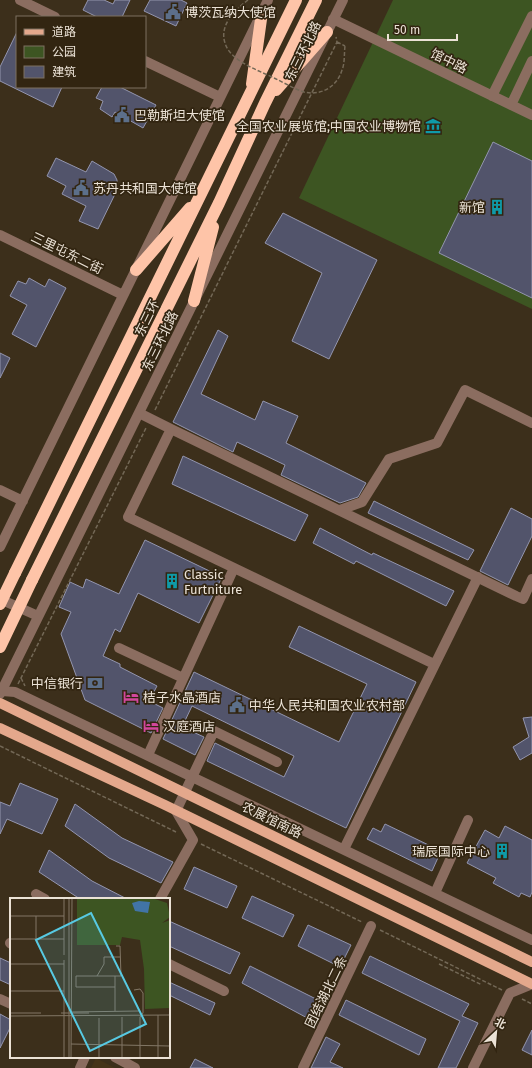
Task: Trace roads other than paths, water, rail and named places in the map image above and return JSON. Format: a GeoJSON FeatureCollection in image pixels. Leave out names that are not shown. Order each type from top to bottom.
{"type":"FeatureCollection","features":[{"type":"Feature","properties":{"kind":"highway","name":"东三环"},"geometry":{"type":"LineString","coordinates":[[0,604],[296,0]]}},
{"type":"Feature","properties":{"kind":"highway","name":"东三环"},"geometry":{"type":"LineString","coordinates":[[0,646],[219,203],[265,103],[316,0]]}},
{"type":"Feature","properties":{"kind":"highway"},"geometry":{"type":"LineString","coordinates":[[250,96],[262,12]]}},
{"type":"Feature","properties":{"kind":"highway"},"geometry":{"type":"LineString","coordinates":[[265,103],[327,32]]}},
{"type":"Feature","properties":{"kind":"highway"},"geometry":{"type":"LineString","coordinates":[[136,270],[201,195]]}},
{"type":"Feature","properties":{"kind":"highway"},"geometry":{"type":"LineString","coordinates":[[194,301],[219,203]]}},
{"type":"Feature","properties":{"kind":"main road","name":"农展馆南路"},"geometry":{"type":"LineString","coordinates":[[0,703],[532,962]]}},
{"type":"Feature","properties":{"kind":"main road"},"geometry":{"type":"LineString","coordinates":[[0,728],[176,811],[532,984]]}},
{"type":"Feature","properties":{"kind":"street"},"geometry":{"type":"LineString","coordinates":[[20,0],[53,16]]}},
{"type":"Feature","properties":{"kind":"street"},"geometry":{"type":"LineString","coordinates":[[0,547],[268,0]]}},
{"type":"Feature","properties":{"kind":"street","name":"东三环北路"},"geometry":{"type":"LineString","coordinates":[[1,692],[343,0]]}},
{"type":"Feature","properties":{"kind":"street"},"geometry":{"type":"LineString","coordinates":[[492,96],[532,16]]}},
{"type":"Feature","properties":{"kind":"street","name":"馆中路"},"geometry":{"type":"LineString","coordinates":[[333,19],[532,115]]}},
{"type":"Feature","properties":{"kind":"street"},"geometry":{"type":"LineString","coordinates":[[146,61],[220,97]]}},
{"type":"Feature","properties":{"kind":"street"},"geometry":{"type":"LineString","coordinates":[[511,105],[532,61]]}},
{"type":"Feature","properties":{"kind":"street","name":"三里屯东二街"},"geometry":{"type":"LineString","coordinates":[[0,235],[123,295]]}},
{"type":"Feature","properties":{"kind":"street"},"geometry":{"type":"LineString","coordinates":[[340,510],[362,502],[389,459],[437,443],[465,390],[532,423]]}},
{"type":"Feature","properties":{"kind":"street"},"geometry":{"type":"LineString","coordinates":[[139,413],[523,599],[532,579]]}},
{"type":"Feature","properties":{"kind":"street"},"geometry":{"type":"LineString","coordinates":[[171,429],[128,517],[434,664]]}},
{"type":"Feature","properties":{"kind":"street"},"geometry":{"type":"LineString","coordinates":[[0,490],[23,501]]}},
{"type":"Feature","properties":{"kind":"street"},"geometry":{"type":"LineString","coordinates":[[148,755],[234,568]]}},
{"type":"Feature","properties":{"kind":"street"},"geometry":{"type":"LineString","coordinates":[[344,849],[478,577]]}},
{"type":"Feature","properties":{"kind":"street"},"geometry":{"type":"LineString","coordinates":[[0,599],[38,616]]}},
{"type":"Feature","properties":{"kind":"street"},"geometry":{"type":"LineString","coordinates":[[119,648],[183,678]]}},
{"type":"Feature","properties":{"kind":"street","name":"农展馆南路"},"geometry":{"type":"LineString","coordinates":[[1,692],[15,692],[193,776],[532,940]]}},
{"type":"Feature","properties":{"kind":"street"},"geometry":{"type":"LineString","coordinates":[[161,898],[193,840],[176,811],[214,732],[277,762]]}},
{"type":"Feature","properties":{"kind":"street"},"geometry":{"type":"LineString","coordinates":[[435,893],[468,820]]}},
{"type":"Feature","properties":{"kind":"street","name":"团结湖北二条"},"geometry":{"type":"LineString","coordinates":[[303,1068],[372,926]]}},
{"type":"Feature","properties":{"kind":"street"},"geometry":{"type":"LineString","coordinates":[[170,964],[224,991]]}},
{"type":"Feature","properties":{"kind":"street"},"geometry":{"type":"LineString","coordinates":[[474,1068],[510,993],[532,984]]}},
{"type":"Feature","properties":{"kind":"street"},"geometry":{"type":"LineString","coordinates":[[0,999],[10,1004]]}},
{"type":"Feature","properties":{"kind":"street"},"geometry":{"type":"LineString","coordinates":[[80,1068],[85,1058]]}},
{"type":"Feature","properties":{"kind":"street"},"geometry":{"type":"LineString","coordinates":[[117,1058],[135,1068]]}},
{"type":"Feature","properties":{"kind":"place","name":"博茨瓦纳大使馆"},"geometry":{"type":"Point","coordinates":[173,12]}},
{"type":"Feature","properties":{"kind":"place","name":"巴勒斯坦大使馆"},"geometry":{"type":"Point","coordinates":[122,115]}},
{"type":"Feature","properties":{"kind":"place","name":"全国农业展览馆;中国农业博物馆"},"geometry":{"type":"Point","coordinates":[433,126]}},
{"type":"Feature","properties":{"kind":"place","name":"苏丹共和国大使馆"},"geometry":{"type":"Point","coordinates":[81,188]}},
{"type":"Feature","properties":{"kind":"place","name":"新馆"},"geometry":{"type":"Point","coordinates":[497,207]}},
{"type":"Feature","properties":{"kind":"place","name":"Classic Furtniture"},"geometry":{"type":"Point","coordinates":[172,581]}},
{"type":"Feature","properties":{"kind":"place","name":"中信银行"},"geometry":{"type":"Point","coordinates":[95,683]}},
{"type":"Feature","properties":{"kind":"place","name":"桔子水晶酒店"},"geometry":{"type":"Point","coordinates":[131,697]}},
{"type":"Feature","properties":{"kind":"place","name":"中华人民共和国农业农村部"},"geometry":{"type":"Point","coordinates":[237,705]}},
{"type":"Feature","properties":{"kind":"place","name":"汉庭酒店"},"geometry":{"type":"Point","coordinates":[151,726]}},
{"type":"Feature","properties":{"kind":"place","name":"瑞辰国际中心"},"geometry":{"type":"Point","coordinates":[502,851]}}]}
